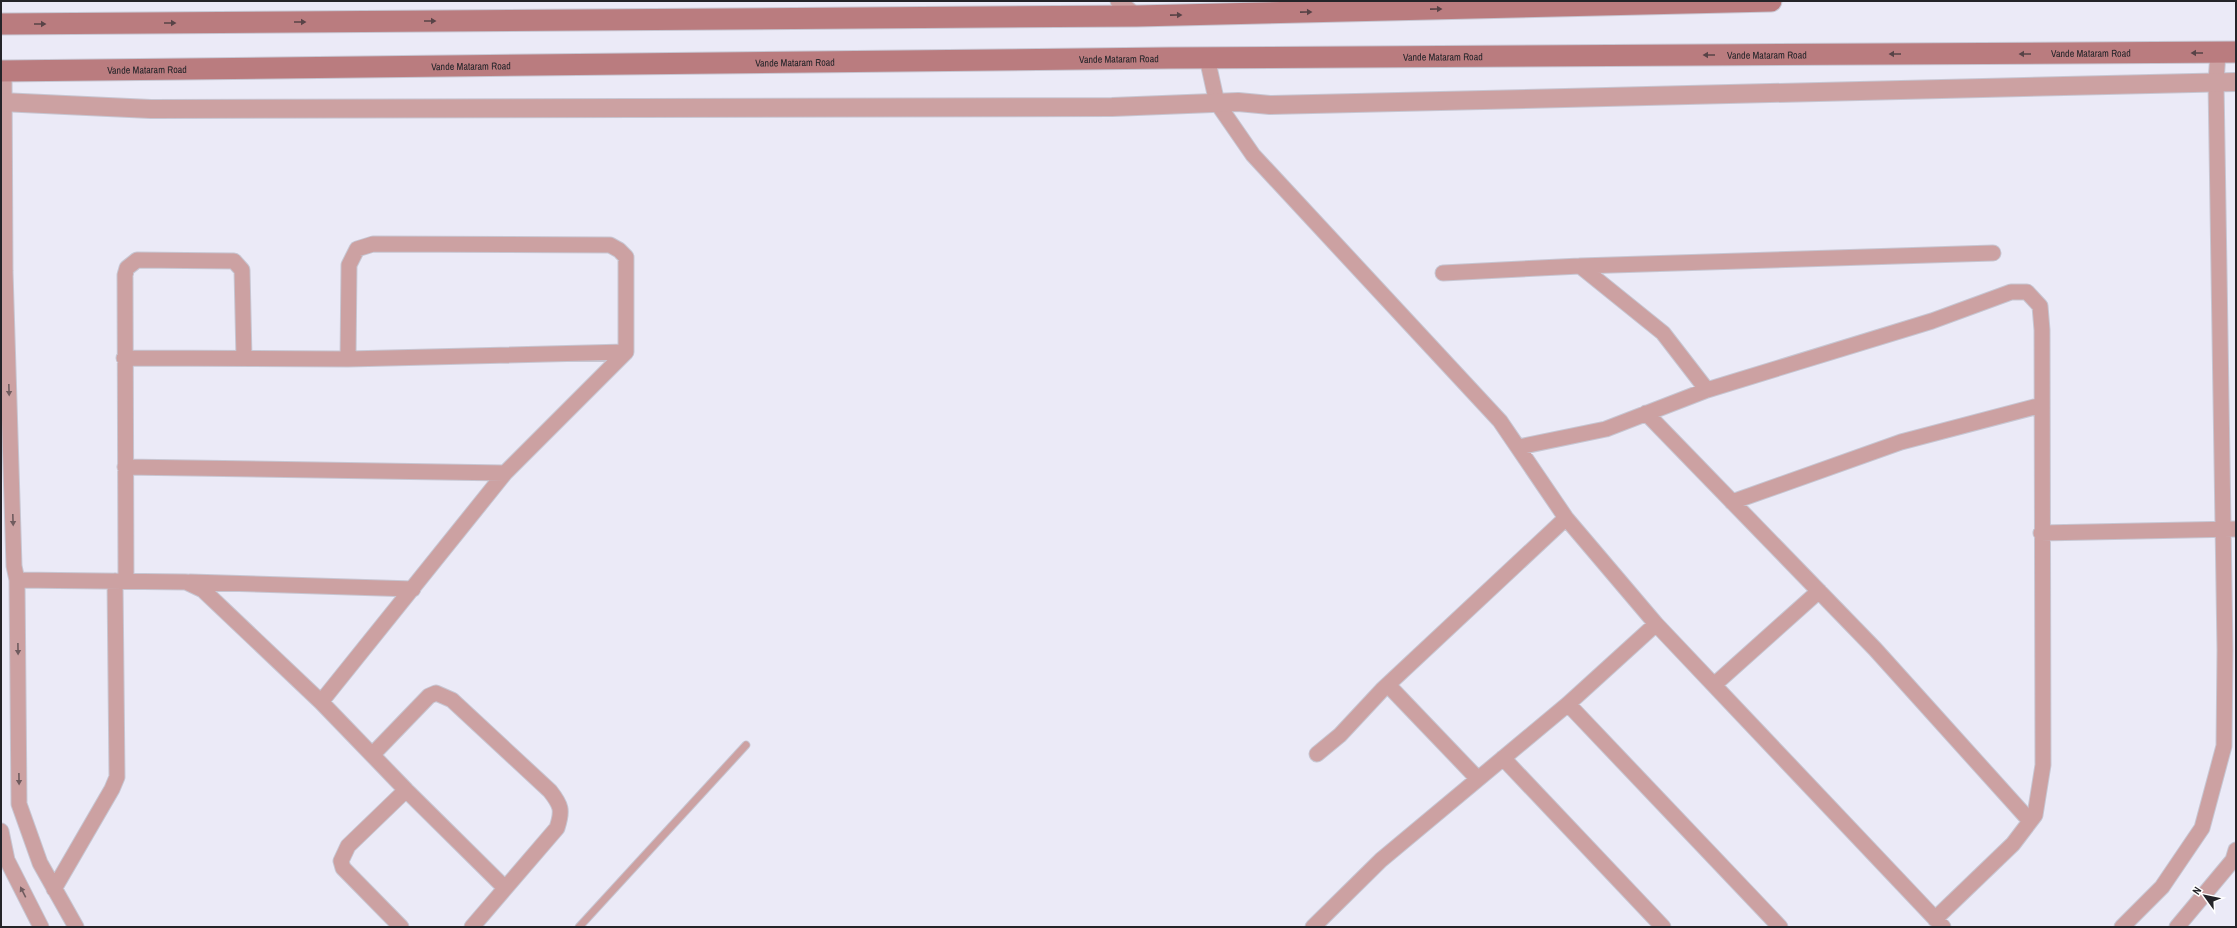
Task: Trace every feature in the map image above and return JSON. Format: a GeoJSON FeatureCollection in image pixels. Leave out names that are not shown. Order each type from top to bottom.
{"type":"FeatureCollection","features":[{"type":"Feature","properties":{"kind":"main road"},"geometry":{"type":"LineString","coordinates":[[1,24],[1137,16],[1771,1]]}},
{"type":"Feature","properties":{"kind":"main road","name":"Vande Mataram Road"},"geometry":{"type":"LineString","coordinates":[[3,71],[1207,58],[2227,53]]}},
{"type":"Feature","properties":{"kind":"street"},"geometry":{"type":"LineString","coordinates":[[1118,1],[1137,16]]}},
{"type":"Feature","properties":{"kind":"street"},"geometry":{"type":"LineString","coordinates":[[2122,927],[2162,887],[2202,828],[2224,746],[2224,697],[2230,530],[2216,82],[2227,53]]}},
{"type":"Feature","properties":{"kind":"street"},"geometry":{"type":"LineString","coordinates":[[1207,58],[1217,103],[1253,155],[1500,421],[1566,518],[1656,624],[1939,923],[2013,844],[2035,815],[2043,765],[2041,533],[2042,330],[2040,306],[2027,292],[2010,292],[1932,321],[1707,390],[1606,429],[1519,447]]}},
{"type":"Feature","properties":{"kind":"street"},"geometry":{"type":"LineString","coordinates":[[3,71],[2,102],[5,271],[14,566],[17,580],[19,804],[40,863],[76,927]]}},
{"type":"Feature","properties":{"kind":"street"},"geometry":{"type":"LineString","coordinates":[[2,102],[151,109],[1112,107],[1238,102],[1270,105],[2236,82]]}},
{"type":"Feature","properties":{"kind":"street"},"geometry":{"type":"LineString","coordinates":[[321,702],[505,473],[626,352],[626,257],[619,250],[610,245],[373,244],[357,249],[349,265],[348,359]]}},
{"type":"Feature","properties":{"kind":"street"},"geometry":{"type":"LineString","coordinates":[[1443,273],[1580,266],[1993,253]]}},
{"type":"Feature","properties":{"kind":"street"},"geometry":{"type":"LineString","coordinates":[[54,889],[117,777],[120,581],[125,467],[124,275],[131,264],[137,260],[234,261],[242,270],[244,358]]}},
{"type":"Feature","properties":{"kind":"street"},"geometry":{"type":"LineString","coordinates":[[1580,266],[1663,333],[1707,390]]}},
{"type":"Feature","properties":{"kind":"street"},"geometry":{"type":"LineString","coordinates":[[124,358],[348,359],[626,352]]}},
{"type":"Feature","properties":{"kind":"street"},"geometry":{"type":"LineString","coordinates":[[1732,502],[1901,442],[2042,405]]}},
{"type":"Feature","properties":{"kind":"street"},"geometry":{"type":"LineString","coordinates":[[1646,414],[1875,649],[2030,821]]}},
{"type":"Feature","properties":{"kind":"street"},"geometry":{"type":"LineString","coordinates":[[125,467],[505,473]]}},
{"type":"Feature","properties":{"kind":"street"},"geometry":{"type":"LineString","coordinates":[[1317,754],[1340,735],[1388,685],[1566,518]]}},
{"type":"Feature","properties":{"kind":"street"},"geometry":{"type":"LineString","coordinates":[[2041,533],[2230,530]]}},
{"type":"Feature","properties":{"kind":"street"},"geometry":{"type":"LineString","coordinates":[[17,580],[186,582],[413,589]]}},
{"type":"Feature","properties":{"kind":"street"},"geometry":{"type":"LineString","coordinates":[[186,582],[203,590],[216,601],[321,702],[373,754],[406,790],[505,888]]}},
{"type":"Feature","properties":{"kind":"street"},"geometry":{"type":"LineString","coordinates":[[1714,684],[1819,592]]}},
{"type":"Feature","properties":{"kind":"street"},"geometry":{"type":"LineString","coordinates":[[1313,927],[1381,860],[1568,704],[1656,624]]}},
{"type":"Feature","properties":{"kind":"street"},"geometry":{"type":"LineString","coordinates":[[2224,697],[2236,679]]}},
{"type":"Feature","properties":{"kind":"street"},"geometry":{"type":"LineString","coordinates":[[1388,685],[1478,779]]}},
{"type":"Feature","properties":{"kind":"street"},"geometry":{"type":"LineString","coordinates":[[373,754],[429,696],[436,693],[452,700],[550,791],[559,802],[561,814],[557,828],[472,927]]}},
{"type":"Feature","properties":{"kind":"street"},"geometry":{"type":"LineString","coordinates":[[1568,704],[1780,927]]}},
{"type":"Feature","properties":{"kind":"street"},"geometry":{"type":"LineString","coordinates":[[1503,758],[1662,927]]}},
{"type":"Feature","properties":{"kind":"street"},"geometry":{"type":"LineString","coordinates":[[401,927],[343,868],[341,861],[348,846],[406,790]]}},
{"type":"Feature","properties":{"kind":"street"},"geometry":{"type":"LineString","coordinates":[[1,831],[7,860],[41,927]]}},
{"type":"Feature","properties":{"kind":"street"},"geometry":{"type":"LineString","coordinates":[[2177,927],[2235,857]]}},
{"type":"Feature","properties":{"kind":"lane"},"geometry":{"type":"LineString","coordinates":[[579,927],[746,745]]}}]}
